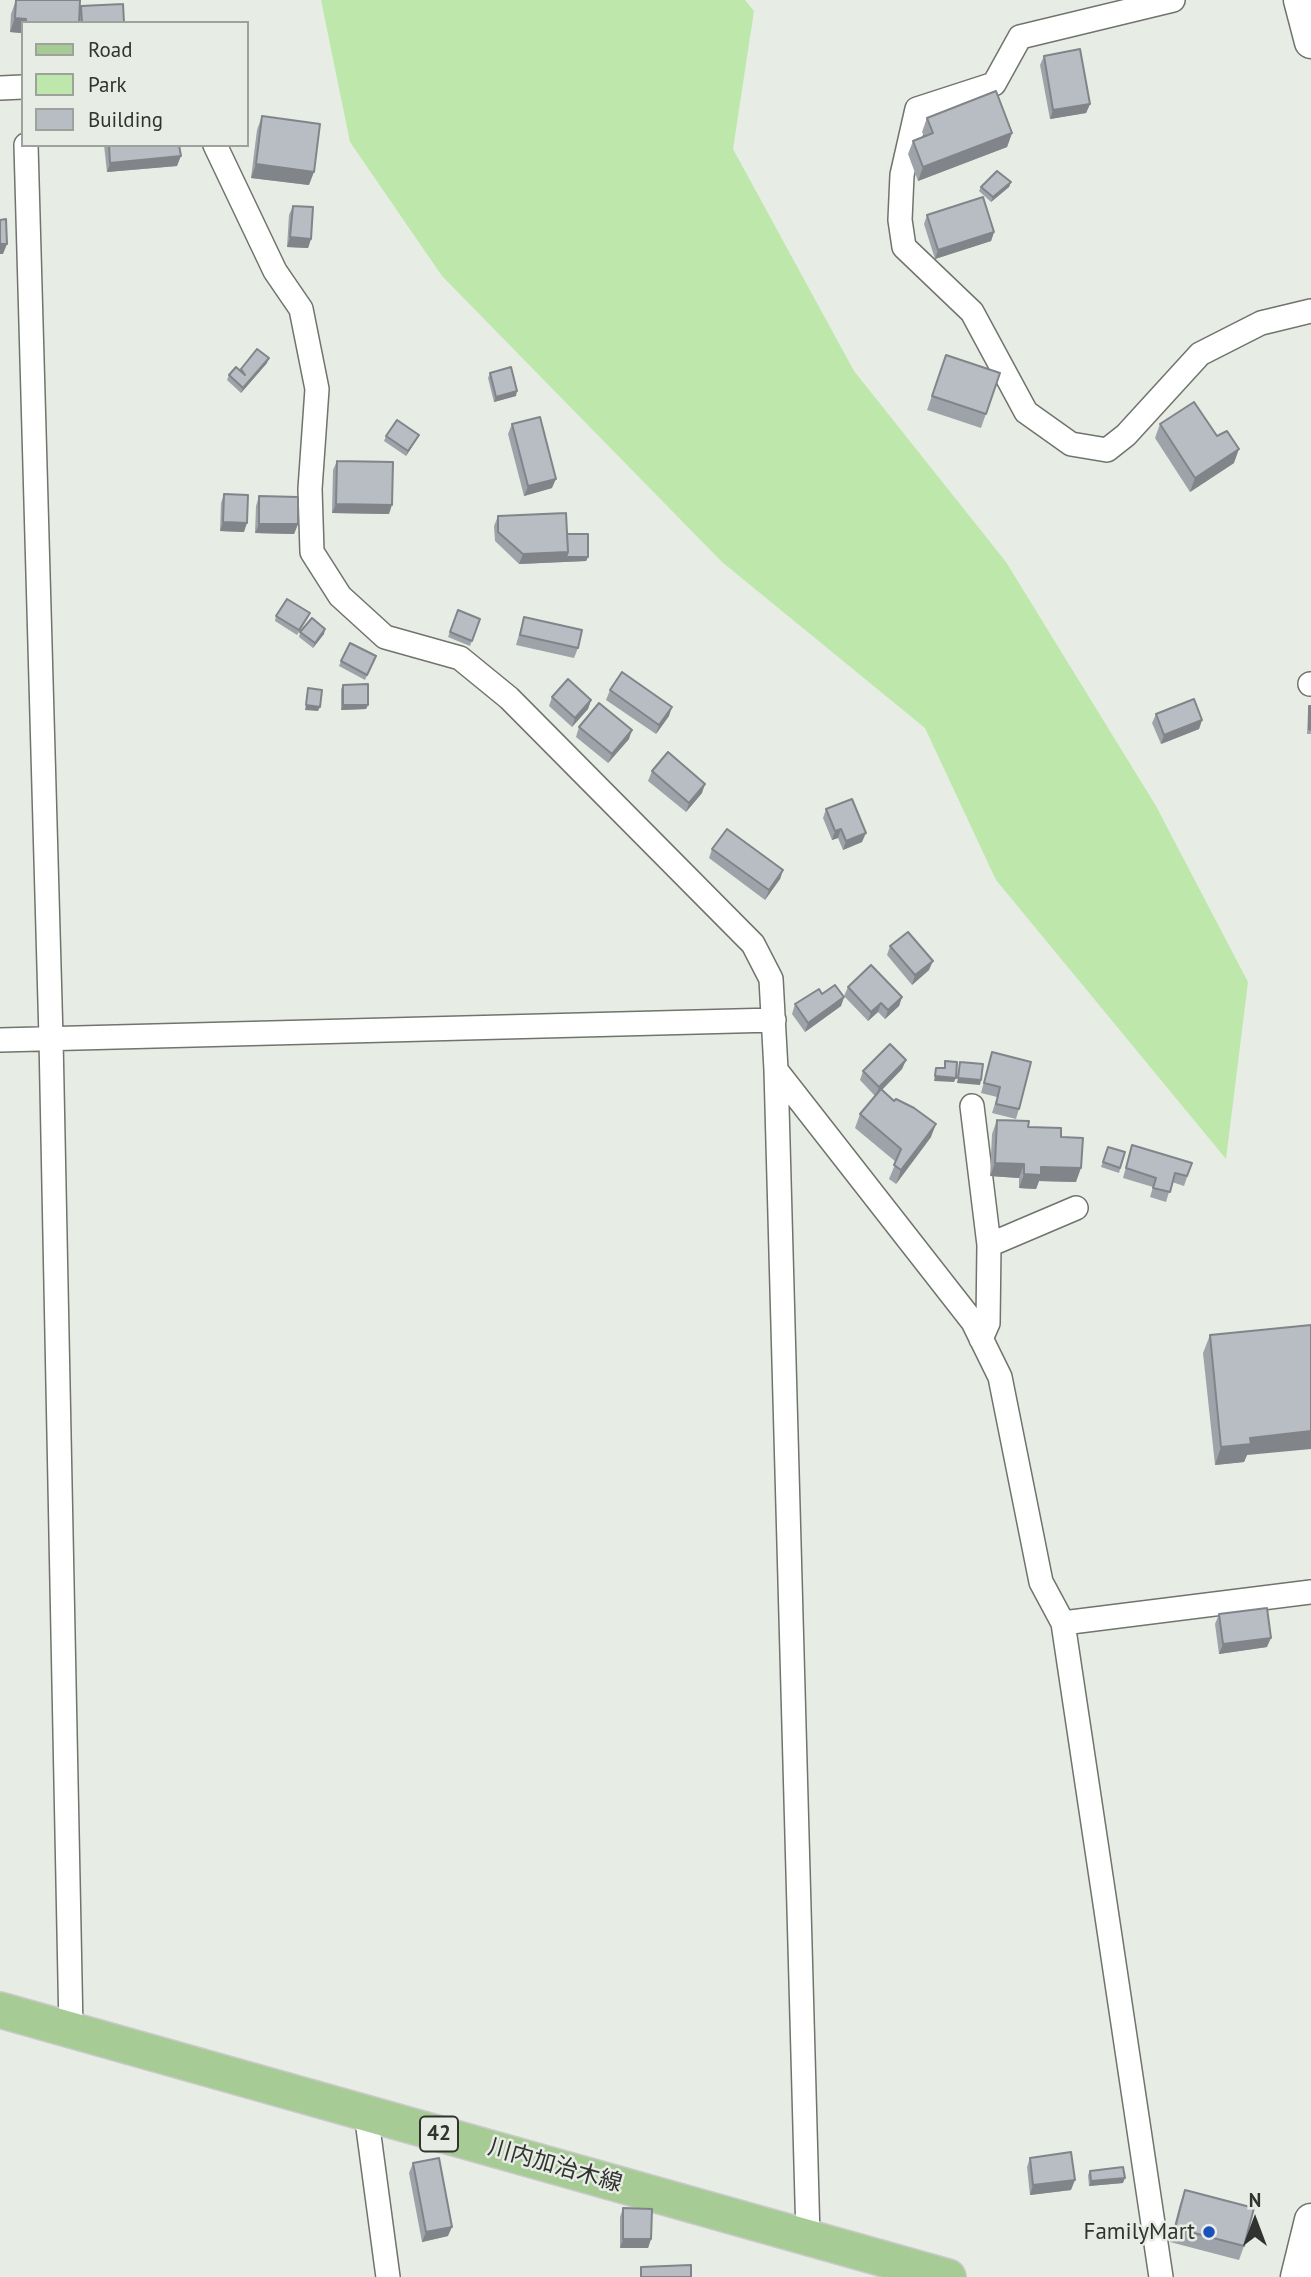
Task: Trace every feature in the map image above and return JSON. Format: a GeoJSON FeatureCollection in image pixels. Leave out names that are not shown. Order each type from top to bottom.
{"type":"FeatureCollection","features":[{"type":"Feature","properties":{"kind":"main road"},"geometry":{"type":"LineString","coordinates":[[1300,0],[1311,42]]}},
{"type":"Feature","properties":{"kind":"main road","name":"川内加治木線"},"geometry":{"type":"LineString","coordinates":[[0,2010],[948,2277]]}},
{"type":"Feature","properties":{"kind":"main road"},"geometry":{"type":"LineString","coordinates":[[1297,2277],[1311,2220]]}},
{"type":"Feature","properties":{"kind":"street"},"geometry":{"type":"LineString","coordinates":[[1173,0],[1020,37],[994,84],[917,109],[902,175],[900,220],[904,247],[972,312],[1026,412],[1071,444],[1107,450],[1126,435],[1200,354],[1261,323],[1311,311]]}},
{"type":"Feature","properties":{"kind":"street"},"geometry":{"type":"LineString","coordinates":[[0,88],[21,88]]}},
{"type":"Feature","properties":{"kind":"street"},"geometry":{"type":"LineString","coordinates":[[26,147],[51,1038],[71,2029]]}},
{"type":"Feature","properties":{"kind":"street"},"geometry":{"type":"LineString","coordinates":[[216,147],[275,271],[301,309],[317,389],[310,489],[312,552],[340,596],[385,637],[460,657],[509,698],[753,944],[771,979],[776,1070],[807,2237]]}},
{"type":"Feature","properties":{"kind":"street"},"geometry":{"type":"LineString","coordinates":[[0,1040],[774,1020]]}},
{"type":"Feature","properties":{"kind":"street"},"geometry":{"type":"LineString","coordinates":[[776,1070],[973,1322],[1000,1377],[1041,1582],[1063,1623],[1161,2277]]}},
{"type":"Feature","properties":{"kind":"street"},"geometry":{"type":"LineString","coordinates":[[972,1106],[989,1245],[988,1323],[981,1339]]}},
{"type":"Feature","properties":{"kind":"street"},"geometry":{"type":"LineString","coordinates":[[989,1245],[1076,1208]]}},
{"type":"Feature","properties":{"kind":"street"},"geometry":{"type":"LineString","coordinates":[[1063,1623],[1311,1592]]}},
{"type":"Feature","properties":{"kind":"street"},"geometry":{"type":"LineString","coordinates":[[366,2113],[388,2277]]}},
{"type":"Feature","properties":{"kind":"green space"},"geometry":{"type":"Polygon","coordinates":[[[321,0],[745,0],[754,11],[733,149],[854,371],[1006,562],[1156,806],[1248,982],[1226,1159],[996,880],[925,728],[722,562],[442,276],[350,142],[321,0]]]}},
{"type":"Feature","properties":{"kind":"building"},"geometry":{"type":"Polygon","coordinates":[[[16,0],[80,0],[79,21],[26,21],[15,18],[16,0]]]}},
{"type":"Feature","properties":{"kind":"building"},"geometry":{"type":"Polygon","coordinates":[[[123,4],[124,21],[82,21],[81,6],[123,4]]]}},
{"type":"Feature","properties":{"kind":"building"},"geometry":{"type":"Polygon","coordinates":[[[1080,49],[1090,104],[1053,110],[1044,56],[1080,49]]]}},
{"type":"Feature","properties":{"kind":"building"},"geometry":{"type":"Polygon","coordinates":[[[996,91],[1012,133],[923,167],[913,141],[933,133],[927,118],[996,91]]]}},
{"type":"Feature","properties":{"kind":"building"},"geometry":{"type":"Polygon","coordinates":[[[262,116],[320,124],[314,172],[256,164],[262,116]]]}},
{"type":"Feature","properties":{"kind":"building"},"geometry":{"type":"Polygon","coordinates":[[[109,147],[179,147],[181,156],[110,163],[109,147]]]}},
{"type":"Feature","properties":{"kind":"building"},"geometry":{"type":"Polygon","coordinates":[[[997,171],[1011,182],[993,197],[981,187],[997,171]]]}},
{"type":"Feature","properties":{"kind":"building"},"geometry":{"type":"Polygon","coordinates":[[[983,197],[994,232],[938,250],[927,215],[983,197]]]}},
{"type":"Feature","properties":{"kind":"building"},"geometry":{"type":"Polygon","coordinates":[[[293,206],[313,207],[311,239],[290,237],[293,206]]]}},
{"type":"Feature","properties":{"kind":"building"},"geometry":{"type":"Polygon","coordinates":[[[6,219],[7,244],[0,244],[0,220],[6,219]]]}},
{"type":"Feature","properties":{"kind":"building"},"geometry":{"type":"Polygon","coordinates":[[[257,349],[269,358],[243,388],[229,375],[236,367],[245,375],[241,369],[257,349]]]}},
{"type":"Feature","properties":{"kind":"building"},"geometry":{"type":"Polygon","coordinates":[[[946,355],[1000,373],[986,414],[932,396],[946,355]]]}},
{"type":"Feature","properties":{"kind":"building"},"geometry":{"type":"Polygon","coordinates":[[[511,367],[517,391],[496,397],[490,373],[511,367]]]}},
{"type":"Feature","properties":{"kind":"building"},"geometry":{"type":"Polygon","coordinates":[[[1194,402],[1217,436],[1227,431],[1239,449],[1195,478],[1160,424],[1194,402]]]}},
{"type":"Feature","properties":{"kind":"building"},"geometry":{"type":"Polygon","coordinates":[[[540,417],[556,479],[528,486],[512,424],[540,417]]]}},
{"type":"Feature","properties":{"kind":"building"},"geometry":{"type":"Polygon","coordinates":[[[397,420],[419,435],[408,451],[386,436],[397,420]]]}},
{"type":"Feature","properties":{"kind":"building"},"geometry":{"type":"Polygon","coordinates":[[[337,461],[393,462],[392,505],[336,504],[337,461]]]}},
{"type":"Feature","properties":{"kind":"building"},"geometry":{"type":"Polygon","coordinates":[[[224,494],[248,495],[247,523],[223,522],[224,494]]]}},
{"type":"Feature","properties":{"kind":"building"},"geometry":{"type":"Polygon","coordinates":[[[259,496],[298,497],[298,524],[259,524],[259,496]]]}},
{"type":"Feature","properties":{"kind":"building"},"geometry":{"type":"Polygon","coordinates":[[[566,513],[568,552],[523,554],[498,532],[498,516],[566,513]]]}},
{"type":"Feature","properties":{"kind":"building"},"geometry":{"type":"Polygon","coordinates":[[[567,534],[588,534],[588,557],[566,557],[567,534]]]}},
{"type":"Feature","properties":{"kind":"building"},"geometry":{"type":"Polygon","coordinates":[[[287,599],[310,613],[299,630],[276,616],[287,599]]]}},
{"type":"Feature","properties":{"kind":"building"},"geometry":{"type":"Polygon","coordinates":[[[458,610],[480,619],[472,641],[450,632],[458,610]]]}},
{"type":"Feature","properties":{"kind":"building"},"geometry":{"type":"Polygon","coordinates":[[[524,617],[582,630],[578,648],[520,635],[524,617]]]}},
{"type":"Feature","properties":{"kind":"building"},"geometry":{"type":"Polygon","coordinates":[[[312,618],[325,629],[315,643],[300,632],[312,618]]]}},
{"type":"Feature","properties":{"kind":"building"},"geometry":{"type":"Polygon","coordinates":[[[350,643],[376,656],[367,675],[341,661],[350,643]]]}},
{"type":"Feature","properties":{"kind":"building"},"geometry":{"type":"Polygon","coordinates":[[[622,672],[672,707],[659,725],[610,690],[622,672]]]}},
{"type":"Feature","properties":{"kind":"building"},"geometry":{"type":"Polygon","coordinates":[[[568,679],[591,700],[575,718],[552,697],[568,679]]]}},
{"type":"Feature","properties":{"kind":"building"},"geometry":{"type":"Polygon","coordinates":[[[368,684],[368,705],[343,705],[343,685],[368,684]]]}},
{"type":"Feature","properties":{"kind":"building"},"geometry":{"type":"Polygon","coordinates":[[[308,688],[322,690],[320,707],[306,705],[308,688]]]}},
{"type":"Feature","properties":{"kind":"building"},"geometry":{"type":"Polygon","coordinates":[[[1194,699],[1202,720],[1164,735],[1156,714],[1194,699]]]}},
{"type":"Feature","properties":{"kind":"building"},"geometry":{"type":"Polygon","coordinates":[[[599,703],[632,730],[612,754],[579,727],[599,703]]]}},
{"type":"Feature","properties":{"kind":"building"},"geometry":{"type":"Polygon","coordinates":[[[1311,706],[1311,730],[1309,729],[1311,706]]]}},
{"type":"Feature","properties":{"kind":"building"},"geometry":{"type":"Polygon","coordinates":[[[668,752],[705,784],[689,803],[652,771],[668,752]]]}},
{"type":"Feature","properties":{"kind":"building"},"geometry":{"type":"Polygon","coordinates":[[[852,799],[866,833],[846,841],[841,829],[835,831],[826,809],[852,799]]]}},
{"type":"Feature","properties":{"kind":"building"},"geometry":{"type":"Polygon","coordinates":[[[727,829],[783,870],[769,890],[712,849],[727,829]]]}},
{"type":"Feature","properties":{"kind":"building"},"geometry":{"type":"Polygon","coordinates":[[[908,932],[933,961],[915,975],[890,946],[908,932]]]}},
{"type":"Feature","properties":{"kind":"building"},"geometry":{"type":"Polygon","coordinates":[[[871,965],[902,997],[888,1010],[881,1003],[871,1012],[848,987],[871,965]]]}},
{"type":"Feature","properties":{"kind":"building"},"geometry":{"type":"Polygon","coordinates":[[[835,985],[844,997],[808,1023],[795,1004],[819,989],[822,994],[835,985]]]}},
{"type":"Feature","properties":{"kind":"building"},"geometry":{"type":"Polygon","coordinates":[[[890,1044],[906,1060],[879,1087],[863,1071],[890,1044]]]}},
{"type":"Feature","properties":{"kind":"building"},"geometry":{"type":"Polygon","coordinates":[[[992,1052],[1031,1062],[1019,1109],[996,1104],[1000,1087],[984,1083],[992,1052]]]}},
{"type":"Feature","properties":{"kind":"building"},"geometry":{"type":"Polygon","coordinates":[[[945,1061],[957,1062],[956,1078],[935,1076],[936,1068],[945,1068],[945,1061]]]}},
{"type":"Feature","properties":{"kind":"building"},"geometry":{"type":"Polygon","coordinates":[[[960,1062],[983,1064],[981,1080],[958,1078],[960,1062]]]}},
{"type":"Feature","properties":{"kind":"building"},"geometry":{"type":"Polygon","coordinates":[[[881,1089],[894,1101],[896,1099],[914,1108],[936,1124],[901,1170],[894,1165],[901,1149],[860,1114],[881,1089]]]}},
{"type":"Feature","properties":{"kind":"building"},"geometry":{"type":"Polygon","coordinates":[[[997,1120],[1029,1121],[1028,1127],[1061,1128],[1061,1137],[1083,1138],[1081,1168],[1041,1167],[1041,1175],[1024,1174],[1024,1164],[995,1163],[997,1120]]]}},
{"type":"Feature","properties":{"kind":"building"},"geometry":{"type":"Polygon","coordinates":[[[1132,1145],[1192,1163],[1187,1176],[1175,1173],[1170,1192],[1153,1188],[1156,1178],[1126,1168],[1132,1145]]]}},
{"type":"Feature","properties":{"kind":"building"},"geometry":{"type":"Polygon","coordinates":[[[1108,1147],[1125,1152],[1120,1168],[1103,1162],[1108,1147]]]}},
{"type":"Feature","properties":{"kind":"building"},"geometry":{"type":"Polygon","coordinates":[[[1311,1325],[1311,1431],[1250,1438],[1251,1444],[1221,1447],[1210,1335],[1311,1325]]]}},
{"type":"Feature","properties":{"kind":"building"},"geometry":{"type":"Polygon","coordinates":[[[1267,1608],[1271,1638],[1223,1644],[1219,1614],[1267,1608]]]}},
{"type":"Feature","properties":{"kind":"building"},"geometry":{"type":"Polygon","coordinates":[[[1071,2152],[1075,2180],[1033,2185],[1030,2158],[1071,2152]]]}},
{"type":"Feature","properties":{"kind":"building"},"geometry":{"type":"Polygon","coordinates":[[[439,2158],[452,2227],[426,2232],[413,2163],[439,2158]]]}},
{"type":"Feature","properties":{"kind":"building"},"geometry":{"type":"Polygon","coordinates":[[[1123,2167],[1125,2178],[1091,2181],[1090,2171],[1123,2167]]]}},
{"type":"Feature","properties":{"kind":"building","name":"FamilyMart"},"geometry":{"type":"Polygon","coordinates":[[[1185,2190],[1254,2208],[1244,2246],[1175,2228],[1185,2190]]]}},
{"type":"Feature","properties":{"kind":"building"},"geometry":{"type":"Polygon","coordinates":[[[623,2208],[652,2209],[651,2239],[623,2239],[623,2208]]]}},
{"type":"Feature","properties":{"kind":"building"},"geometry":{"type":"Polygon","coordinates":[[[691,2265],[691,2277],[641,2277],[641,2267],[691,2265]]]}},
{"type":"Feature","properties":{"kind":"place","name":"FamilyMart"},"geometry":{"type":"Point","coordinates":[1209,2232]}}]}
